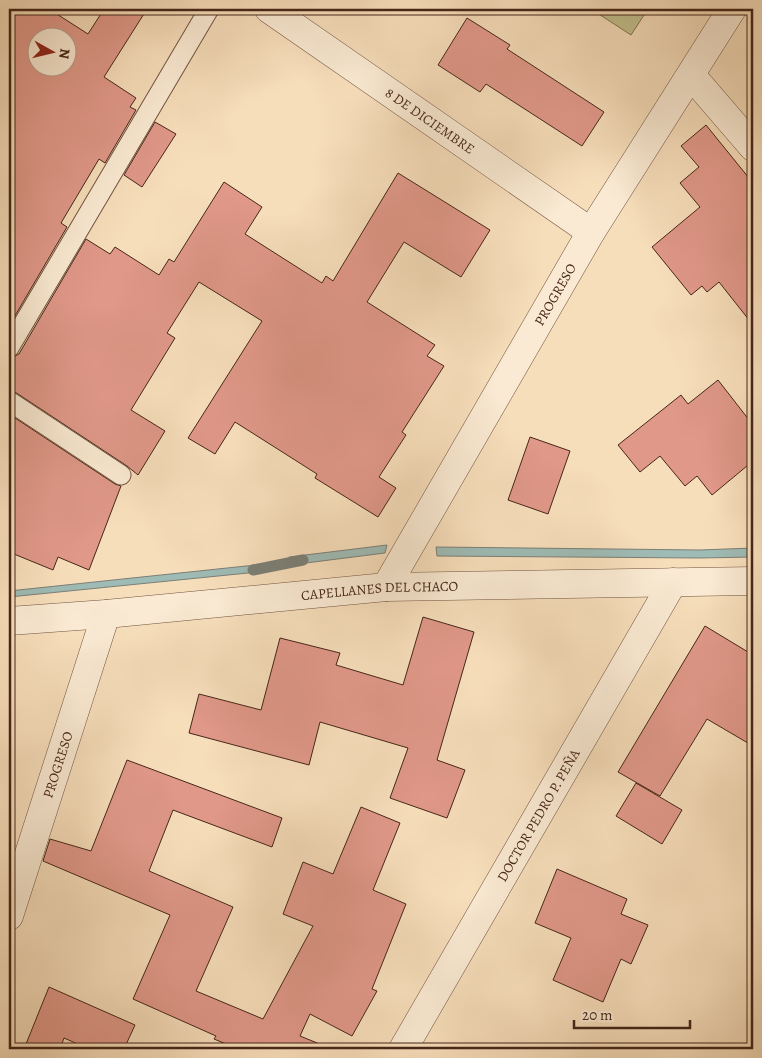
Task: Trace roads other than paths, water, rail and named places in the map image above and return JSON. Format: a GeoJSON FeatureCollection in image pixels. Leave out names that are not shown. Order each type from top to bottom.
{"type":"FeatureCollection","features":[{"type":"Feature","properties":{"kind":"street","name":"8 DE DICIEMBRE"},"geometry":{"type":"LineString","coordinates":[[269,9],[591,232]]}},
{"type":"Feature","properties":{"kind":"street","name":"PROGRESO"},"geometry":{"type":"LineString","coordinates":[[386,587],[591,232],[732,9]]}},
{"type":"Feature","properties":{"kind":"street"},"geometry":{"type":"LineString","coordinates":[[691,75],[753,147]]}},
{"type":"Feature","properties":{"kind":"street","name":"CAPELLANES DEL CHACO"},"geometry":{"type":"LineString","coordinates":[[9,621],[106,614],[386,587],[753,581]]}},
{"type":"Feature","properties":{"kind":"street","name":"DOCTOR PEDRO P. PEÑA"},"geometry":{"type":"LineString","coordinates":[[403,1049],[673,582]]}},
{"type":"Feature","properties":{"kind":"street","name":"PROGRESO"},"geometry":{"type":"LineString","coordinates":[[9,916],[106,614]]}},
{"type":"Feature","properties":{"kind":"lane"},"geometry":{"type":"LineString","coordinates":[[9,348],[209,9]]}},
{"type":"Feature","properties":{"kind":"lane"},"geometry":{"type":"LineString","coordinates":[[9,401],[121,475]]}},
{"type":"Feature","properties":{"kind":"water"},"geometry":{"type":"Polygon","coordinates":[[[387,545],[385,553],[290,565],[289,557],[387,545]]]}},
{"type":"Feature","properties":{"kind":"water"},"geometry":{"type":"Polygon","coordinates":[[[436,547],[700,550],[753,548],[753,557],[437,556],[436,547]]]}},
{"type":"Feature","properties":{"kind":"water"},"geometry":{"type":"Polygon","coordinates":[[[265,564],[268,571],[9,597],[9,591],[265,564]]]}},
{"type":"Feature","properties":{"kind":"waterway"},"geometry":{"type":"LineString","coordinates":[[253,570],[303,560]]}}]}
